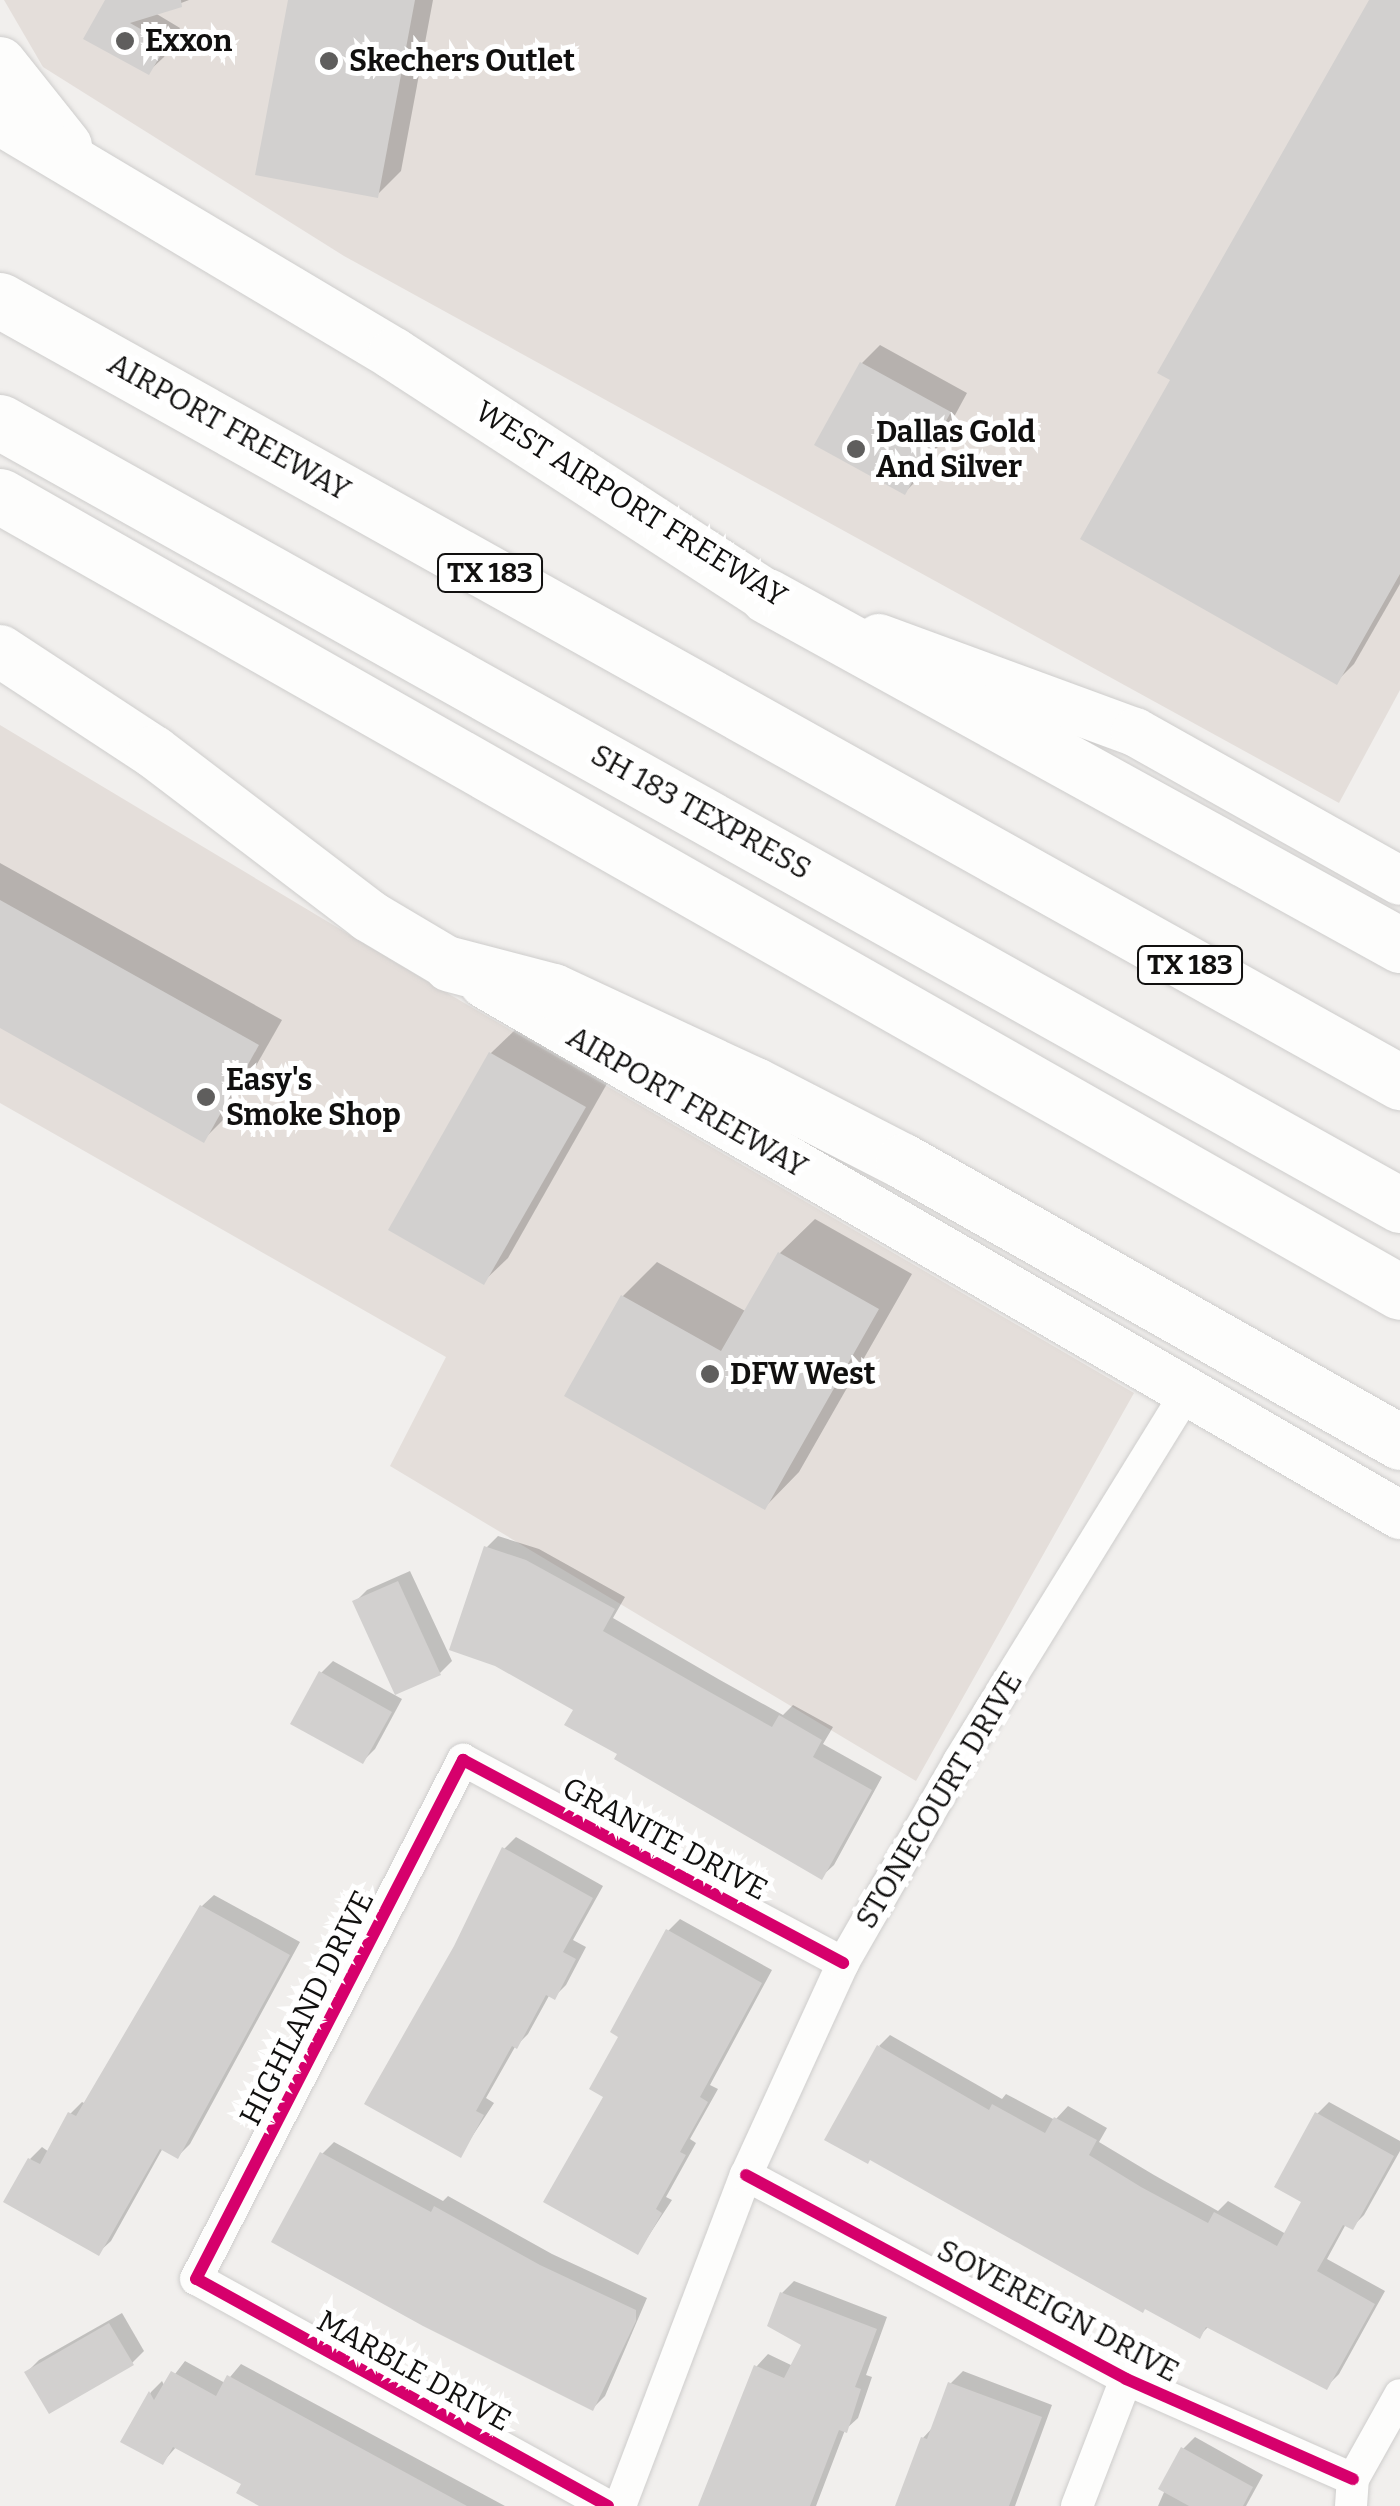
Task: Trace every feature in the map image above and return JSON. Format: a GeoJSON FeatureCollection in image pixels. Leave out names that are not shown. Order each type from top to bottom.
{"type":"FeatureCollection","features":[{"type":"Feature","properties":{"kind":"highway","name":"AIRPORT FREEWAY"},"geometry":{"type":"LineString","coordinates":[[0,300],[1400,1082]]}},
{"type":"Feature","properties":{"kind":"highway","name":"SH 183 TEXPRESS"},"geometry":{"type":"LineString","coordinates":[[0,385],[1400,1166]]}},
{"type":"Feature","properties":{"kind":"highway","name":"SH 183 TEXPRESS"},"geometry":{"type":"LineString","coordinates":[[0,422],[1400,1205]]}},
{"type":"Feature","properties":{"kind":"highway"},"geometry":{"type":"LineString","coordinates":[[0,496],[1400,1292]]}},
{"type":"Feature","properties":{"kind":"highway"},"geometry":{"type":"LineString","coordinates":[[766,596],[1391,940]]}},
{"type":"Feature","properties":{"kind":"highway"},"geometry":{"type":"LineString","coordinates":[[450,964],[553,991],[756,1086],[902,1161],[1400,1442]]}},
{"type":"Feature","properties":{"kind":"main road"},"geometry":{"type":"LineString","coordinates":[[0,63],[99,176]]}},
{"type":"Feature","properties":{"kind":"main road","name":"WEST AIRPORT FREEWAY"},"geometry":{"type":"LineString","coordinates":[[0,120],[394,354],[766,596],[1135,732],[1400,881]]}},
{"type":"Feature","properties":{"kind":"main road"},"geometry":{"type":"LineString","coordinates":[[0,150],[48,179],[99,176]]}},
{"type":"Feature","properties":{"kind":"main road","name":"AIRPORT FREEWAY"},"geometry":{"type":"LineString","coordinates":[[0,651],[154,752],[368,916],[1400,1515]]}},
{"type":"Feature","properties":{"kind":"street","name":"STONECOURT DRIVE"},"geometry":{"type":"LineString","coordinates":[[620,2506],[746,2175],[843,1963],[959,1761],[1186,1393]]}},
{"type":"Feature","properties":{"kind":"street","name":"GRANITE DRIVE"},"geometry":{"type":"LineString","coordinates":[[463,1760],[843,1963]]}},
{"type":"Feature","properties":{"kind":"street","name":"HIGHLAND DRIVE"},"geometry":{"type":"LineString","coordinates":[[196,2279],[463,1760]]}},
{"type":"Feature","properties":{"kind":"street","name":"SOVEREIGN DRIVE"},"geometry":{"type":"LineString","coordinates":[[746,2175],[1126,2379],[1352,2493]]}},
{"type":"Feature","properties":{"kind":"street","name":"MARBLE DRIVE"},"geometry":{"type":"LineString","coordinates":[[196,2279],[608,2506]]}},
{"type":"Feature","properties":{"kind":"street"},"geometry":{"type":"LineString","coordinates":[[1077,2506],[1126,2379]]}},
{"type":"Feature","properties":{"kind":"street"},"geometry":{"type":"LineString","coordinates":[[1352,2493],[1400,2395]]}},
{"type":"Feature","properties":{"kind":"shaded area"},"geometry":{"type":"Polygon","coordinates":[[[4,0],[1400,0],[1400,690],[1339,803],[344,256],[43,67],[4,0]]]}},
{"type":"Feature","properties":{"kind":"shaded area"},"geometry":{"type":"Polygon","coordinates":[[[0,725],[430,983],[1134,1393],[916,1781],[390,1466],[446,1357],[0,1103],[0,725]]]}},
{"type":"Feature","properties":{"kind":"building","name":"Exxon"},"geometry":{"type":"Polygon","coordinates":[[[105,0],[181,0],[182,7],[130,23],[167,44],[149,75],[83,39],[105,0]]]}},
{"type":"Feature","properties":{"kind":"building"},"geometry":{"type":"Polygon","coordinates":[[[288,0],[415,0],[378,198],[255,175],[288,0]]]}},
{"type":"Feature","properties":{"kind":"building"},"geometry":{"type":"Polygon","coordinates":[[[1369,0],[1400,0],[1400,574],[1337,685],[1080,539],[1170,380],[1157,373],[1369,0]]]}},
{"type":"Feature","properties":{"kind":"building"},"geometry":{"type":"Polygon","coordinates":[[[860,362],[951,412],[905,495],[814,445],[860,362]]]}},
{"type":"Feature","properties":{"kind":"building"},"geometry":{"type":"Polygon","coordinates":[[[0,900],[259,1045],[204,1143],[0,1028],[0,900]]]}},
{"type":"Feature","properties":{"kind":"building"},"geometry":{"type":"Polygon","coordinates":[[[489,1052],[586,1107],[484,1285],[388,1230],[489,1052]]]}},
{"type":"Feature","properties":{"kind":"building","name":"DFW West"},"geometry":{"type":"Polygon","coordinates":[[[778,1252],[879,1309],[765,1510],[564,1396],[621,1295],[721,1351],[778,1252]]]}},
{"type":"Feature","properties":{"kind":"building"},"geometry":{"type":"Polygon","coordinates":[[[484,1546],[526,1560],[615,1609],[603,1631],[772,1727],[779,1715],[822,1740],[813,1757],[872,1790],[822,1880],[614,1759],[617,1754],[564,1725],[573,1710],[495,1666],[449,1650],[484,1546]]]}},
{"type":"Feature","properties":{"kind":"building"},"geometry":{"type":"Polygon","coordinates":[[[398,1581],[441,1675],[395,1695],[352,1601],[398,1581]]]}},
{"type":"Feature","properties":{"kind":"building"},"geometry":{"type":"Polygon","coordinates":[[[319,1671],[392,1712],[363,1764],[290,1724],[319,1671]]]}},
{"type":"Feature","properties":{"kind":"building"},"geometry":{"type":"Polygon","coordinates":[[[502,1847],[593,1898],[563,1952],[576,1959],[555,2000],[546,1995],[517,2049],[512,2046],[476,2111],[484,2115],[461,2158],[364,2104],[454,1946],[502,1847]]]}},
{"type":"Feature","properties":{"kind":"building"},"geometry":{"type":"Polygon","coordinates":[[[200,1905],[290,1955],[178,2159],[160,2149],[99,2256],[3,2202],[28,2158],[40,2164],[68,2112],[76,2116],[200,1905]]]}},
{"type":"Feature","properties":{"kind":"building"},"geometry":{"type":"Polygon","coordinates":[[[666,1929],[762,1983],[700,2097],[708,2102],[680,2152],[686,2155],[656,2209],[662,2213],[638,2255],[543,2202],[603,2097],[589,2089],[618,2037],[610,2032],[666,1929]]]}},
{"type":"Feature","properties":{"kind":"building"},"geometry":{"type":"Polygon","coordinates":[[[877,2045],[989,2110],[992,2104],[1045,2133],[1054,2117],[1097,2140],[1089,2155],[1141,2187],[1208,2223],[1214,2212],[1277,2246],[1301,2202],[1274,2187],[1315,2112],[1394,2156],[1353,2230],[1343,2225],[1317,2271],[1375,2304],[1327,2390],[1206,2327],[1200,2339],[1145,2309],[1143,2313],[870,2160],[868,2164],[824,2140],[877,2045]]]}},
{"type":"Feature","properties":{"kind":"building"},"geometry":{"type":"Polygon","coordinates":[[[320,2152],[431,2212],[434,2206],[540,2265],[636,2310],[636,2321],[593,2411],[423,2326],[271,2242],[320,2152]]]}},
{"type":"Feature","properties":{"kind":"building"},"geometry":{"type":"Polygon","coordinates":[[[780,2292],[877,2329],[855,2387],[861,2389],[847,2433],[839,2430],[810,2506],[698,2506],[754,2365],[784,2378],[801,2345],[767,2326],[780,2292]]]}},
{"type":"Feature","properties":{"kind":"building"},"geometry":{"type":"Polygon","coordinates":[[[109,2323],[134,2365],[49,2414],[24,2372],[109,2323]]]}},
{"type":"Feature","properties":{"kind":"building"},"geometry":{"type":"Polygon","coordinates":[[[171,2371],[216,2396],[227,2375],[467,2506],[259,2506],[236,2493],[241,2484],[173,2447],[163,2465],[120,2442],[149,2391],[154,2400],[171,2371]]]}},
{"type":"Feature","properties":{"kind":"building"},"geometry":{"type":"Polygon","coordinates":[[[948,2382],[1042,2417],[1009,2506],[895,2506],[921,2437],[927,2439],[948,2382]]]}},
{"type":"Feature","properties":{"kind":"building"},"geometry":{"type":"Polygon","coordinates":[[[1181,2447],[1253,2487],[1243,2506],[1189,2506],[1158,2489],[1181,2447]]]}},
{"type":"Feature","properties":{"kind":"cycle path"},"geometry":{"type":"LineString","coordinates":[[608,2506],[196,2279],[463,1760],[843,1963]]}},
{"type":"Feature","properties":{"kind":"cycle path"},"geometry":{"type":"LineString","coordinates":[[746,2175],[1126,2379],[1353,2479]]}},
{"type":"Feature","properties":{"kind":"place","name":"Exxon"},"geometry":{"type":"Point","coordinates":[125,41]}},
{"type":"Feature","properties":{"kind":"place","name":"Skechers Outlet"},"geometry":{"type":"Point","coordinates":[329,61]}},
{"type":"Feature","properties":{"kind":"place","name":"Dallas Gold And Silver"},"geometry":{"type":"Point","coordinates":[856,449]}},
{"type":"Feature","properties":{"kind":"place","name":"Easy's Smoke Shop"},"geometry":{"type":"Point","coordinates":[206,1097]}},
{"type":"Feature","properties":{"kind":"place","name":"DFW West"},"geometry":{"type":"Point","coordinates":[710,1374]}}]}
